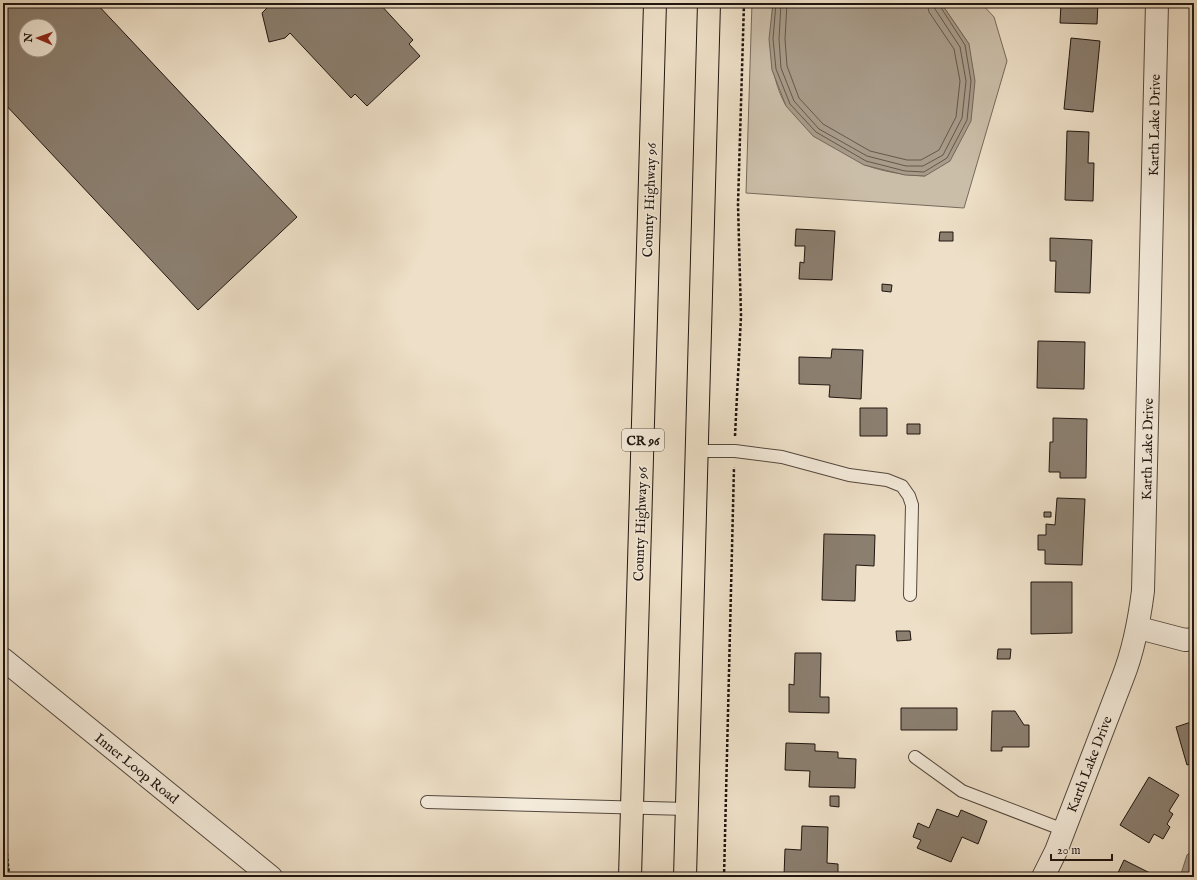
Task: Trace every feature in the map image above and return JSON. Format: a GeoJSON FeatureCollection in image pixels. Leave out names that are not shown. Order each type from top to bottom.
{"type":"FeatureCollection","features":[{"type":"Feature","properties":{"kind":"main road","name":"County Highway 96"},"geometry":{"type":"LineString","coordinates":[[630,877],[655,3]]}},
{"type":"Feature","properties":{"kind":"main road"},"geometry":{"type":"LineString","coordinates":[[685,877],[709,3]]}},
{"type":"Feature","properties":{"kind":"street","name":"Karth Lake Drive"},"geometry":{"type":"LineString","coordinates":[[1043,877],[1064,830],[1133,650],[1139,628],[1143,591],[1157,3]]}},
{"type":"Feature","properties":{"kind":"street"},"geometry":{"type":"LineString","coordinates":[[1139,628],[1185,640],[1194,639]]}},
{"type":"Feature","properties":{"kind":"street","name":"Inner Loop Road"},"geometry":{"type":"LineString","coordinates":[[3,658],[272,877]]}},
{"type":"Feature","properties":{"kind":"lane"},"geometry":{"type":"LineString","coordinates":[[697,451],[734,451],[782,457],[849,475],[887,480],[902,486],[909,496],[912,505],[910,595]]}},
{"type":"Feature","properties":{"kind":"lane"},"geometry":{"type":"LineString","coordinates":[[915,757],[962,791],[1064,830]]}},
{"type":"Feature","properties":{"kind":"lane"},"geometry":{"type":"LineString","coordinates":[[427,802],[632,806],[687,809]]}},
{"type":"Feature","properties":{"kind":"path"},"geometry":{"type":"LineString","coordinates":[[3,764],[6,778],[3,794],[4,832],[9,874],[11,877]]}},
{"type":"Feature","properties":{"kind":"shaded area"},"geometry":{"type":"Polygon","coordinates":[[[752,3],[773,3],[771,42],[773,67],[779,92],[785,104],[789,108],[824,136],[865,165],[895,173],[925,176],[969,44],[941,3],[981,3],[994,17],[1007,61],[964,208],[746,193],[752,3]]]}},
{"type":"Feature","properties":{"kind":"water"},"geometry":{"type":"Polygon","coordinates":[[[773,3],[941,3],[969,44],[975,81],[971,121],[950,161],[925,176],[905,175],[864,165],[813,136],[786,106],[772,70],[769,39],[773,3]]]}},
{"type":"Feature","properties":{"kind":"water"},"geometry":{"type":"Polygon","coordinates":[[[1194,849],[1194,877],[1180,877],[1187,855],[1194,849]]]}},
{"type":"Feature","properties":{"kind":"building"},"geometry":{"type":"Polygon","coordinates":[[[3,3],[96,3],[297,217],[198,310],[3,102],[3,3]]]}},
{"type":"Feature","properties":{"kind":"building"},"geometry":{"type":"Polygon","coordinates":[[[262,3],[379,3],[413,40],[409,44],[420,56],[367,106],[355,94],[351,98],[290,33],[285,38],[269,42],[262,13],[267,8],[262,3]]]}},
{"type":"Feature","properties":{"kind":"building"},"geometry":{"type":"Polygon","coordinates":[[[1061,3],[1098,3],[1097,24],[1060,23],[1061,3]]]}},
{"type":"Feature","properties":{"kind":"building"},"geometry":{"type":"Polygon","coordinates":[[[1071,38],[1100,41],[1093,112],[1064,109],[1071,38]]]}},
{"type":"Feature","properties":{"kind":"building"},"geometry":{"type":"Polygon","coordinates":[[[1067,131],[1089,132],[1088,163],[1094,163],[1093,201],[1065,200],[1067,131]]]}},
{"type":"Feature","properties":{"kind":"building"},"geometry":{"type":"Polygon","coordinates":[[[796,229],[835,231],[832,280],[799,279],[800,262],[804,263],[805,246],[795,246],[796,229]]]}},
{"type":"Feature","properties":{"kind":"building"},"geometry":{"type":"Polygon","coordinates":[[[940,232],[953,232],[953,241],[939,241],[940,232]]]}},
{"type":"Feature","properties":{"kind":"building"},"geometry":{"type":"Polygon","coordinates":[[[1050,238],[1092,240],[1090,293],[1055,292],[1056,261],[1050,261],[1050,238]]]}},
{"type":"Feature","properties":{"kind":"building"},"geometry":{"type":"Polygon","coordinates":[[[882,284],[892,285],[891,292],[882,291],[882,284]]]}},
{"type":"Feature","properties":{"kind":"building"},"geometry":{"type":"Polygon","coordinates":[[[1038,341],[1085,342],[1084,389],[1037,388],[1038,341]]]}},
{"type":"Feature","properties":{"kind":"building"},"geometry":{"type":"Polygon","coordinates":[[[832,349],[863,350],[861,399],[829,397],[830,385],[799,384],[799,357],[831,358],[832,349]]]}},
{"type":"Feature","properties":{"kind":"building"},"geometry":{"type":"Polygon","coordinates":[[[860,408],[887,408],[887,436],[860,436],[860,408]]]}},
{"type":"Feature","properties":{"kind":"building"},"geometry":{"type":"Polygon","coordinates":[[[1053,418],[1087,419],[1086,478],[1060,478],[1060,472],[1049,472],[1050,442],[1053,442],[1053,418]]]}},
{"type":"Feature","properties":{"kind":"building"},"geometry":{"type":"Polygon","coordinates":[[[907,424],[920,424],[920,434],[907,434],[907,424]]]}},
{"type":"Feature","properties":{"kind":"building"},"geometry":{"type":"Polygon","coordinates":[[[1057,498],[1085,499],[1082,565],[1045,564],[1045,550],[1038,550],[1038,535],[1046,535],[1046,524],[1055,525],[1057,498]]]}},
{"type":"Feature","properties":{"kind":"building"},"geometry":{"type":"Polygon","coordinates":[[[1044,512],[1051,512],[1051,517],[1044,517],[1044,512]]]}},
{"type":"Feature","properties":{"kind":"building"},"geometry":{"type":"Polygon","coordinates":[[[824,534],[875,535],[874,566],[856,565],[855,601],[822,600],[824,534]]]}},
{"type":"Feature","properties":{"kind":"building"},"geometry":{"type":"Polygon","coordinates":[[[1031,582],[1072,582],[1072,633],[1031,634],[1031,582]]]}},
{"type":"Feature","properties":{"kind":"building"},"geometry":{"type":"Polygon","coordinates":[[[896,631],[910,631],[911,640],[897,641],[896,631]]]}},
{"type":"Feature","properties":{"kind":"building"},"geometry":{"type":"Polygon","coordinates":[[[998,649],[1011,649],[1010,659],[997,659],[998,649]]]}},
{"type":"Feature","properties":{"kind":"building"},"geometry":{"type":"Polygon","coordinates":[[[795,653],[821,653],[820,697],[829,697],[829,713],[789,712],[789,684],[794,685],[795,653]]]}},
{"type":"Feature","properties":{"kind":"building"},"geometry":{"type":"Polygon","coordinates":[[[901,708],[957,708],[957,730],[901,730],[901,708]]]}},
{"type":"Feature","properties":{"kind":"building"},"geometry":{"type":"Polygon","coordinates":[[[992,711],[1015,711],[1024,725],[1029,725],[1029,747],[1002,747],[1002,751],[991,751],[992,711]]]}},
{"type":"Feature","properties":{"kind":"building"},"geometry":{"type":"Polygon","coordinates":[[[1194,721],[1194,763],[1187,765],[1176,727],[1194,721]]]}},
{"type":"Feature","properties":{"kind":"building"},"geometry":{"type":"Polygon","coordinates":[[[786,743],[815,744],[815,751],[838,752],[838,758],[856,759],[855,788],[809,787],[810,771],[785,770],[786,743]]]}},
{"type":"Feature","properties":{"kind":"building"},"geometry":{"type":"Polygon","coordinates":[[[1149,777],[1179,795],[1169,811],[1173,814],[1167,824],[1170,827],[1163,839],[1154,834],[1149,843],[1120,825],[1149,777]]]}},
{"type":"Feature","properties":{"kind":"building"},"geometry":{"type":"Polygon","coordinates":[[[830,796],[839,796],[839,807],[830,806],[830,796]]]}},
{"type":"Feature","properties":{"kind":"building"},"geometry":{"type":"Polygon","coordinates":[[[937,809],[958,817],[961,810],[987,821],[978,844],[962,837],[951,862],[917,848],[921,840],[913,837],[918,823],[929,828],[937,809]]]}},
{"type":"Feature","properties":{"kind":"building"},"geometry":{"type":"Polygon","coordinates":[[[802,826],[828,827],[827,863],[838,864],[838,877],[784,876],[785,849],[801,850],[802,826]]]}},
{"type":"Feature","properties":{"kind":"building"},"geometry":{"type":"Polygon","coordinates":[[[1124,860],[1158,877],[1116,877],[1124,860]]]}}]}
